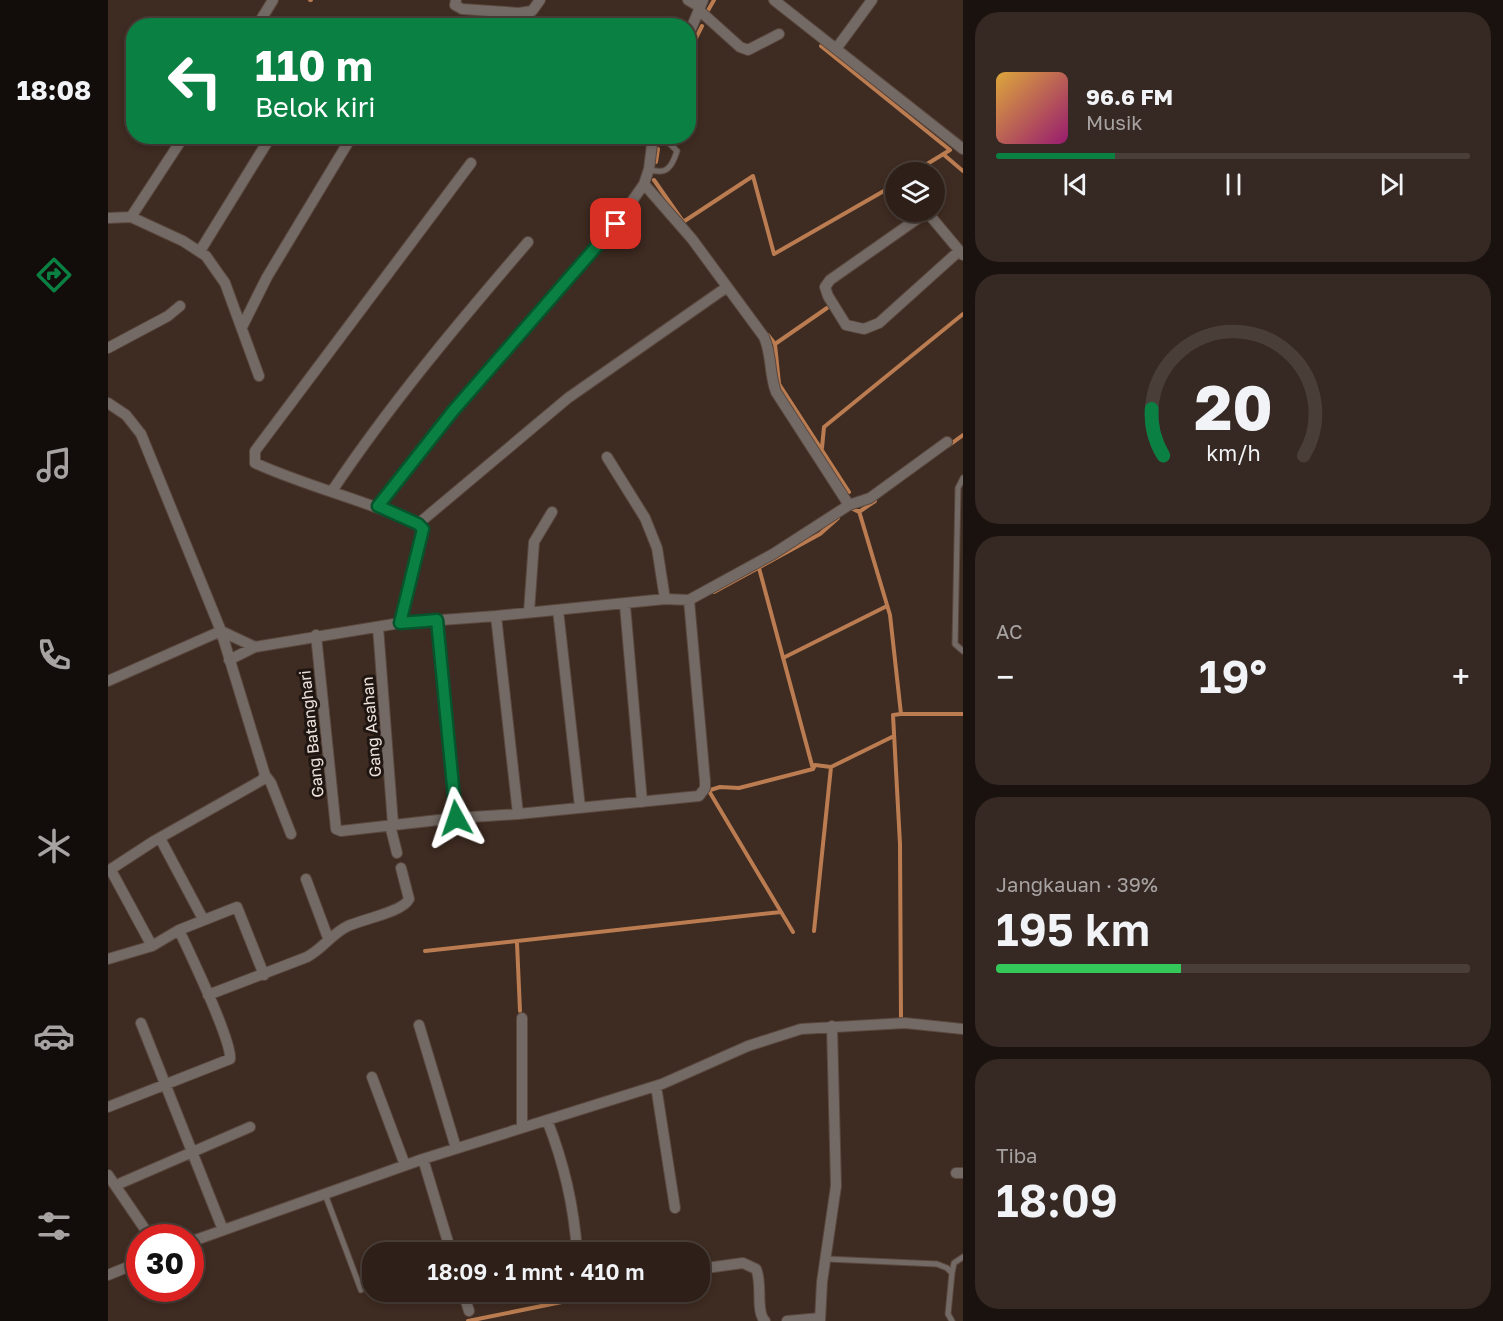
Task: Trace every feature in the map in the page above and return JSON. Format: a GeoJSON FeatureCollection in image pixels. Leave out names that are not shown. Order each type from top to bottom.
{"type":"FeatureCollection","features":[{"type":"Feature","properties":{"kind":"street"},"geometry":{"type":"LineString","coordinates":[[262,18],[273,0]]}},
{"type":"Feature","properties":{"kind":"street"},"geometry":{"type":"LineString","coordinates":[[456,0],[455,5],[462,9],[519,13],[532,11],[540,0]]}},
{"type":"Feature","properties":{"kind":"street"},"geometry":{"type":"LineString","coordinates":[[688,0],[701,6],[740,47],[748,50],[779,34]]}},
{"type":"Feature","properties":{"kind":"street"},"geometry":{"type":"LineString","coordinates":[[774,0],[963,149]]}},
{"type":"Feature","properties":{"kind":"street"},"geometry":{"type":"LineString","coordinates":[[836,49],[872,0]]}},
{"type":"Feature","properties":{"kind":"street"},"geometry":{"type":"LineString","coordinates":[[131,217],[179,144]]}},
{"type":"Feature","properties":{"kind":"street"},"geometry":{"type":"LineString","coordinates":[[200,250],[266,144]]}},
{"type":"Feature","properties":{"kind":"street"},"geometry":{"type":"LineString","coordinates":[[242,327],[267,277],[347,144]]}},
{"type":"Feature","properties":{"kind":"street"},"geometry":{"type":"LineString","coordinates":[[378,506],[453,411],[616,224],[644,184],[649,170],[652,144]]}},
{"type":"Feature","properties":{"kind":"street"},"geometry":{"type":"LineString","coordinates":[[400,623],[423,529],[418,524],[378,506],[284,476],[255,463],[255,451],[471,163]]}},
{"type":"Feature","properties":{"kind":"street"},"geometry":{"type":"LineString","coordinates":[[644,184],[692,239],[764,336],[768,345],[771,379],[776,392],[849,505]]}},
{"type":"Feature","properties":{"kind":"street"},"geometry":{"type":"LineString","coordinates":[[108,218],[131,217],[200,250],[225,284],[259,376]]}},
{"type":"Feature","properties":{"kind":"street"},"geometry":{"type":"LineString","coordinates":[[913,222],[830,280],[825,287],[846,325],[864,329],[879,323],[961,253],[935,222]]}},
{"type":"Feature","properties":{"kind":"street"},"geometry":{"type":"LineString","coordinates":[[332,491],[371,433],[452,330],[528,242]]}},
{"type":"Feature","properties":{"kind":"street"},"geometry":{"type":"LineString","coordinates":[[418,524],[568,398],[727,287]]}},
{"type":"Feature","properties":{"kind":"street"},"geometry":{"type":"LineString","coordinates":[[108,348],[168,316],[180,306]]}},
{"type":"Feature","properties":{"kind":"street"},"geometry":{"type":"LineString","coordinates":[[108,403],[126,415],[141,434],[221,631],[265,775],[271,783],[291,834]]}},
{"type":"Feature","properties":{"kind":"street"},"geometry":{"type":"LineString","coordinates":[[229,660],[255,647],[316,635],[400,623],[665,599],[689,600],[790,544],[849,505],[870,498],[947,442]]}},
{"type":"Feature","properties":{"kind":"street"},"geometry":{"type":"LineString","coordinates":[[606,457],[649,527],[657,548],[665,599]]}},
{"type":"Feature","properties":{"kind":"street"},"geometry":{"type":"LineString","coordinates":[[529,612],[534,542],[552,512]]}},
{"type":"Feature","properties":{"kind":"street"},"geometry":{"type":"LineString","coordinates":[[392,825],[699,796],[705,788],[689,600]]}},
{"type":"Feature","properties":{"kind":"street"},"geometry":{"type":"LineString","coordinates":[[625,604],[642,802]]}},
{"type":"Feature","properties":{"kind":"street"},"geometry":{"type":"LineString","coordinates":[[558,609],[580,807]]}},
{"type":"Feature","properties":{"kind":"street"},"geometry":{"type":"LineString","coordinates":[[496,616],[518,814]]}},
{"type":"Feature","properties":{"kind":"street"},"geometry":{"type":"LineString","coordinates":[[437,620],[456,818]]}},
{"type":"Feature","properties":{"kind":"street","name":"Gang Asahan"},"geometry":{"type":"LineString","coordinates":[[378,627],[392,825],[397,853]]}},
{"type":"Feature","properties":{"kind":"street"},"geometry":{"type":"LineString","coordinates":[[108,681],[221,631],[255,647]]}},
{"type":"Feature","properties":{"kind":"street","name":"Gang Batanghari"},"geometry":{"type":"LineString","coordinates":[[316,635],[336,830],[392,825]]}},
{"type":"Feature","properties":{"kind":"street"},"geometry":{"type":"LineString","coordinates":[[152,946],[110,873],[154,841],[262,780],[265,775]]}},
{"type":"Feature","properties":{"kind":"street"},"geometry":{"type":"LineString","coordinates":[[162,842],[204,919]]}},
{"type":"Feature","properties":{"kind":"street"},"geometry":{"type":"LineString","coordinates":[[208,995],[264,975],[320,950],[327,938],[347,926],[407,903],[409,898],[401,867]]}},
{"type":"Feature","properties":{"kind":"street"},"geometry":{"type":"LineString","coordinates":[[306,879],[327,938]]}},
{"type":"Feature","properties":{"kind":"street"},"geometry":{"type":"LineString","coordinates":[[108,959],[152,946],[179,930],[237,907],[264,975]]}},
{"type":"Feature","properties":{"kind":"street"},"geometry":{"type":"LineString","coordinates":[[108,1107],[230,1059],[229,1048],[179,930]]}},
{"type":"Feature","properties":{"kind":"street"},"geometry":{"type":"LineString","coordinates":[[522,1018],[522,1127]]}},
{"type":"Feature","properties":{"kind":"street"},"geometry":{"type":"LineString","coordinates":[[141,1023],[223,1230]]}},
{"type":"Feature","properties":{"kind":"street"},"geometry":{"type":"LineString","coordinates":[[204,1237],[405,1165],[656,1086],[748,1046],[801,1029],[905,1023],[963,1029]]}},
{"type":"Feature","properties":{"kind":"street"},"geometry":{"type":"LineString","coordinates":[[419,1025],[456,1148]]}},
{"type":"Feature","properties":{"kind":"street"},"geometry":{"type":"LineString","coordinates":[[787,1321],[820,1320],[836,1186],[832,1026]]}},
{"type":"Feature","properties":{"kind":"street"},"geometry":{"type":"LineString","coordinates":[[372,1077],[405,1165]]}},
{"type":"Feature","properties":{"kind":"street"},"geometry":{"type":"LineString","coordinates":[[656,1086],[675,1208]]}},
{"type":"Feature","properties":{"kind":"street"},"geometry":{"type":"LineString","coordinates":[[547,1120],[560,1153],[569,1188],[576,1242]]}},
{"type":"Feature","properties":{"kind":"street"},"geometry":{"type":"LineString","coordinates":[[121,1183],[193,1154],[250,1127]]}},
{"type":"Feature","properties":{"kind":"street"},"geometry":{"type":"LineString","coordinates":[[423,1159],[448,1242]]}},
{"type":"Feature","properties":{"kind":"street"},"geometry":{"type":"LineString","coordinates":[[108,1175],[142,1224]]}},
{"type":"Feature","properties":{"kind":"street"},"geometry":{"type":"LineString","coordinates":[[710,1268],[743,1263],[756,1269],[761,1279],[760,1313],[765,1321]]}},
{"type":"Feature","properties":{"kind":"street"},"geometry":{"type":"LineString","coordinates":[[108,1275],[126,1268]]}},
{"type":"Feature","properties":{"kind":"street"},"geometry":{"type":"LineString","coordinates":[[466,1302],[469,1311]]}},
{"type":"Feature","properties":{"kind":"lane"},"geometry":{"type":"LineString","coordinates":[[649,170],[665,172],[674,163],[677,151],[669,144]]}},
{"type":"Feature","properties":{"kind":"lane"},"geometry":{"type":"LineString","coordinates":[[963,478],[957,488],[955,644],[963,651]]}},
{"type":"Feature","properties":{"kind":"lane"},"geometry":{"type":"LineString","coordinates":[[325,1194],[360,1290]]}},
{"type":"Feature","properties":{"kind":"lane"},"geometry":{"type":"LineString","coordinates":[[952,1321],[948,1314],[952,1273],[954,1263],[963,1257]]}},
{"type":"Feature","properties":{"kind":"lane"},"geometry":{"type":"LineString","coordinates":[[827,1259],[937,1264],[952,1273]]}},
{"type":"Feature","properties":{"kind":"waterway"},"geometry":{"type":"LineString","coordinates":[[706,14],[714,0]]}},
{"type":"Feature","properties":{"kind":"waterway"},"geometry":{"type":"LineString","coordinates":[[696,38],[702,26]]}},
{"type":"Feature","properties":{"kind":"waterway"},"geometry":{"type":"LineString","coordinates":[[821,46],[950,150],[930,162]]}},
{"type":"Feature","properties":{"kind":"waterway"},"geometry":{"type":"LineString","coordinates":[[656,162],[658,149]]}},
{"type":"Feature","properties":{"kind":"waterway"},"geometry":{"type":"LineString","coordinates":[[943,154],[963,171]]}},
{"type":"Feature","properties":{"kind":"waterway"},"geometry":{"type":"LineString","coordinates":[[683,222],[753,176],[774,254],[885,190]]}},
{"type":"Feature","properties":{"kind":"waterway"},"geometry":{"type":"LineString","coordinates":[[654,180],[684,223]]}},
{"type":"Feature","properties":{"kind":"waterway"},"geometry":{"type":"LineString","coordinates":[[775,344],[827,308]]}},
{"type":"Feature","properties":{"kind":"waterway"},"geometry":{"type":"LineString","coordinates":[[822,448],[824,427],[963,314]]}},
{"type":"Feature","properties":{"kind":"waterway"},"geometry":{"type":"LineString","coordinates":[[768,335],[775,344],[779,384],[849,492]]}},
{"type":"Feature","properties":{"kind":"waterway"},"geometry":{"type":"LineString","coordinates":[[948,446],[963,435]]}},
{"type":"Feature","properties":{"kind":"waterway"},"geometry":{"type":"LineString","coordinates":[[851,508],[859,512],[875,501]]}},
{"type":"Feature","properties":{"kind":"waterway"},"geometry":{"type":"LineString","coordinates":[[859,511],[890,615],[901,714],[893,715],[900,844],[901,1020]]}},
{"type":"Feature","properties":{"kind":"waterway"},"geometry":{"type":"LineString","coordinates":[[714,592],[820,534],[838,518]]}},
{"type":"Feature","properties":{"kind":"waterway"},"geometry":{"type":"LineString","coordinates":[[759,568],[813,769]]}},
{"type":"Feature","properties":{"kind":"waterway"},"geometry":{"type":"LineString","coordinates":[[783,658],[887,606]]}},
{"type":"Feature","properties":{"kind":"waterway"},"geometry":{"type":"LineString","coordinates":[[901,714],[963,714]]}},
{"type":"Feature","properties":{"kind":"waterway"},"geometry":{"type":"LineString","coordinates":[[707,791],[720,787],[739,788],[813,769],[815,765],[831,767],[894,736]]}},
{"type":"Feature","properties":{"kind":"waterway"},"geometry":{"type":"LineString","coordinates":[[814,931],[831,767]]}},
{"type":"Feature","properties":{"kind":"waterway"},"geometry":{"type":"LineString","coordinates":[[709,791],[793,932]]}},
{"type":"Feature","properties":{"kind":"waterway"},"geometry":{"type":"LineString","coordinates":[[425,951],[781,912]]}},
{"type":"Feature","properties":{"kind":"waterway"},"geometry":{"type":"LineString","coordinates":[[517,943],[520,1011]]}},
{"type":"Feature","properties":{"kind":"waterway"},"geometry":{"type":"LineString","coordinates":[[468,1321],[562,1302]]}},
{"type":"Feature","properties":{"kind":"route"},"geometry":{"type":"LineString","coordinates":[[456,818],[437,620],[400,623],[423,529],[418,524],[378,506],[453,411],[616,224]]}}]}
